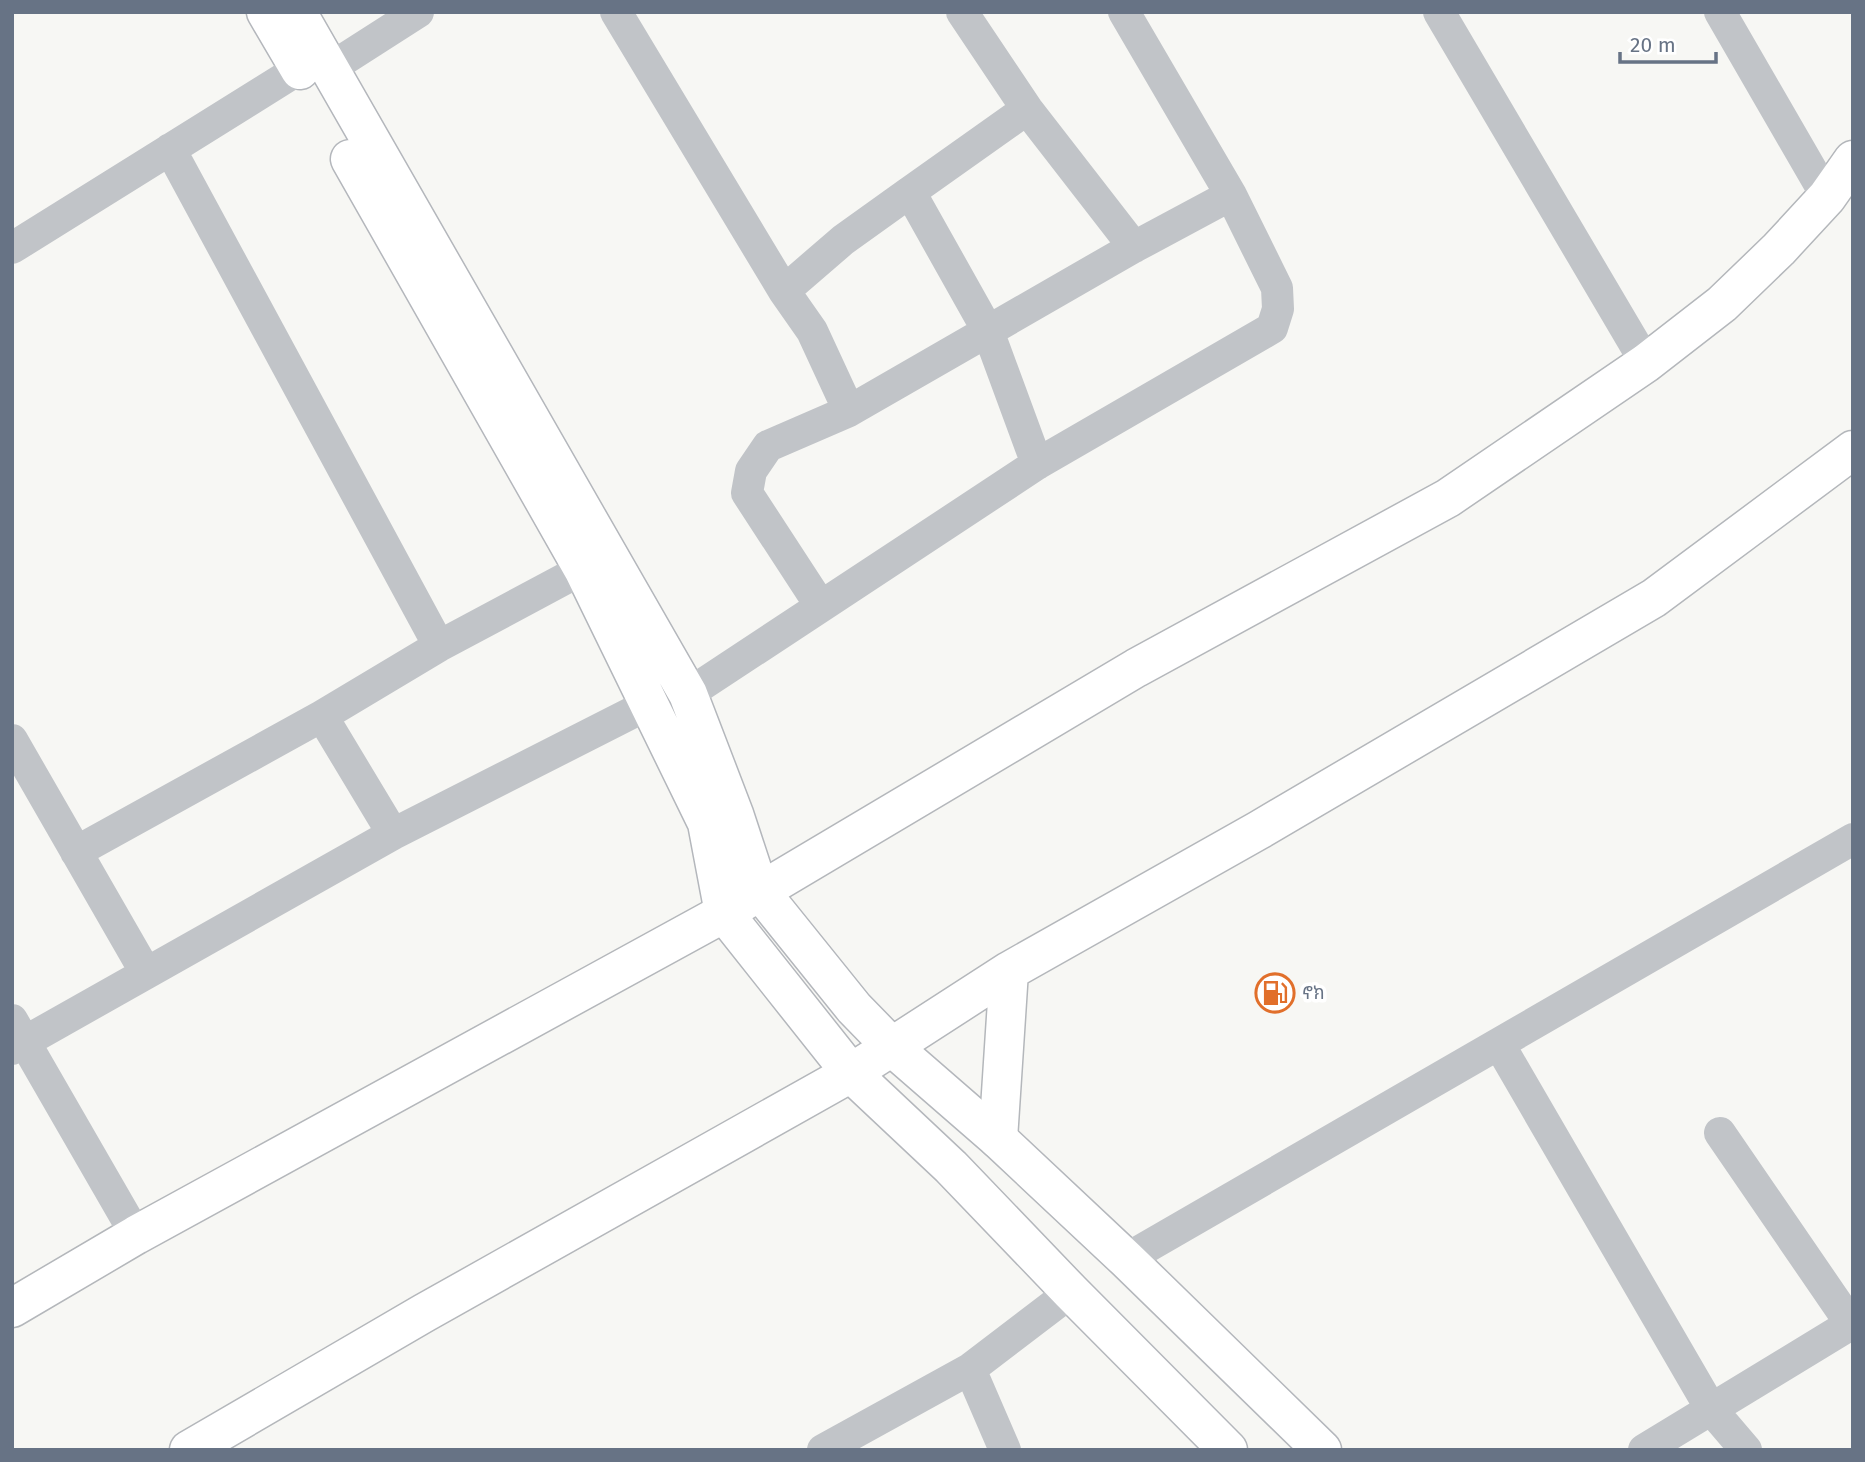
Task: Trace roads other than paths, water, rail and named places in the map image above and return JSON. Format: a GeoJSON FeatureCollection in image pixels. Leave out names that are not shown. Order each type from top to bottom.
{"type":"FeatureCollection","features":[{"type":"Feature","properties":{"kind":"main road"},"geometry":{"type":"LineString","coordinates":[[266,12],[314,69],[688,694],[760,890],[854,1008],[891,1046],[998,1139],[1322,1450]]}},
{"type":"Feature","properties":{"kind":"main road"},"geometry":{"type":"LineString","coordinates":[[297,12],[314,69],[583,569],[707,823],[724,913],[851,1073],[951,1167],[1070,1292],[1228,1450]]}},
{"type":"Feature","properties":{"kind":"main road"},"geometry":{"type":"LineString","coordinates":[[12,1308],[136,1235],[724,913],[1136,668],[1448,498],[1646,363],[1723,304],[1827,197],[1853,160]]}},
{"type":"Feature","properties":{"kind":"main road"},"geometry":{"type":"LineString","coordinates":[[190,1450],[424,1313],[851,1073],[1009,971],[1259,830],[1654,598],[1853,450]]}},
{"type":"Feature","properties":{"kind":"main road"},"geometry":{"type":"LineString","coordinates":[[998,1139],[1009,971]]}},
{"type":"Feature","properties":{"kind":"street"},"geometry":{"type":"LineString","coordinates":[[12,248],[170,149],[418,12]]}},
{"type":"Feature","properties":{"kind":"street"},"geometry":{"type":"LineString","coordinates":[[616,12],[785,292],[812,331],[849,411]]}},
{"type":"Feature","properties":{"kind":"street"},"geometry":{"type":"LineString","coordinates":[[962,12],[1027,108],[1134,247]]}},
{"type":"Feature","properties":{"kind":"street"},"geometry":{"type":"LineString","coordinates":[[688,694],[1037,464],[1272,328],[1278,309],[1277,288],[1231,195],[1125,12]]}},
{"type":"Feature","properties":{"kind":"street"},"geometry":{"type":"LineString","coordinates":[[1439,12],[1646,363]]}},
{"type":"Feature","properties":{"kind":"street"},"geometry":{"type":"LineString","coordinates":[[1720,12],[1827,197]]}},
{"type":"Feature","properties":{"kind":"street"},"geometry":{"type":"LineString","coordinates":[[785,292],[843,240],[1027,108]]}},
{"type":"Feature","properties":{"kind":"street"},"geometry":{"type":"LineString","coordinates":[[170,149],[439,646]]}},
{"type":"Feature","properties":{"kind":"street"},"geometry":{"type":"LineString","coordinates":[[910,192],[988,331],[1037,464]]}},
{"type":"Feature","properties":{"kind":"street"},"geometry":{"type":"LineString","coordinates":[[820,606],[747,493],[751,471],[768,446],[849,411],[1134,247],[1231,195]]}},
{"type":"Feature","properties":{"kind":"street"},"geometry":{"type":"LineString","coordinates":[[76,852],[322,716],[439,646],[583,569]]}},
{"type":"Feature","properties":{"kind":"street"},"geometry":{"type":"LineString","coordinates":[[136,1235],[17,1037],[146,974],[393,834],[649,704]]}},
{"type":"Feature","properties":{"kind":"street"},"geometry":{"type":"LineString","coordinates":[[322,716],[393,834]]}},
{"type":"Feature","properties":{"kind":"street"},"geometry":{"type":"LineString","coordinates":[[12,740],[146,974]]}},
{"type":"Feature","properties":{"kind":"street"},"geometry":{"type":"LineString","coordinates":[[1126,1259],[1853,839]]}},
{"type":"Feature","properties":{"kind":"street"},"geometry":{"type":"LineString","coordinates":[[1499,1044],[1711,1409],[1746,1450]]}},
{"type":"Feature","properties":{"kind":"street"},"geometry":{"type":"LineString","coordinates":[[1644,1450],[1852,1326],[1720,1133]]}},
{"type":"Feature","properties":{"kind":"street"},"geometry":{"type":"LineString","coordinates":[[823,1450],[970,1369],[1070,1292]]}},
{"type":"Feature","properties":{"kind":"street"},"geometry":{"type":"LineString","coordinates":[[970,1369],[1004,1450]]}},
{"type":"Feature","properties":{"kind":"place","name":"ኖክ"},"geometry":{"type":"Point","coordinates":[1275,993]}}]}
